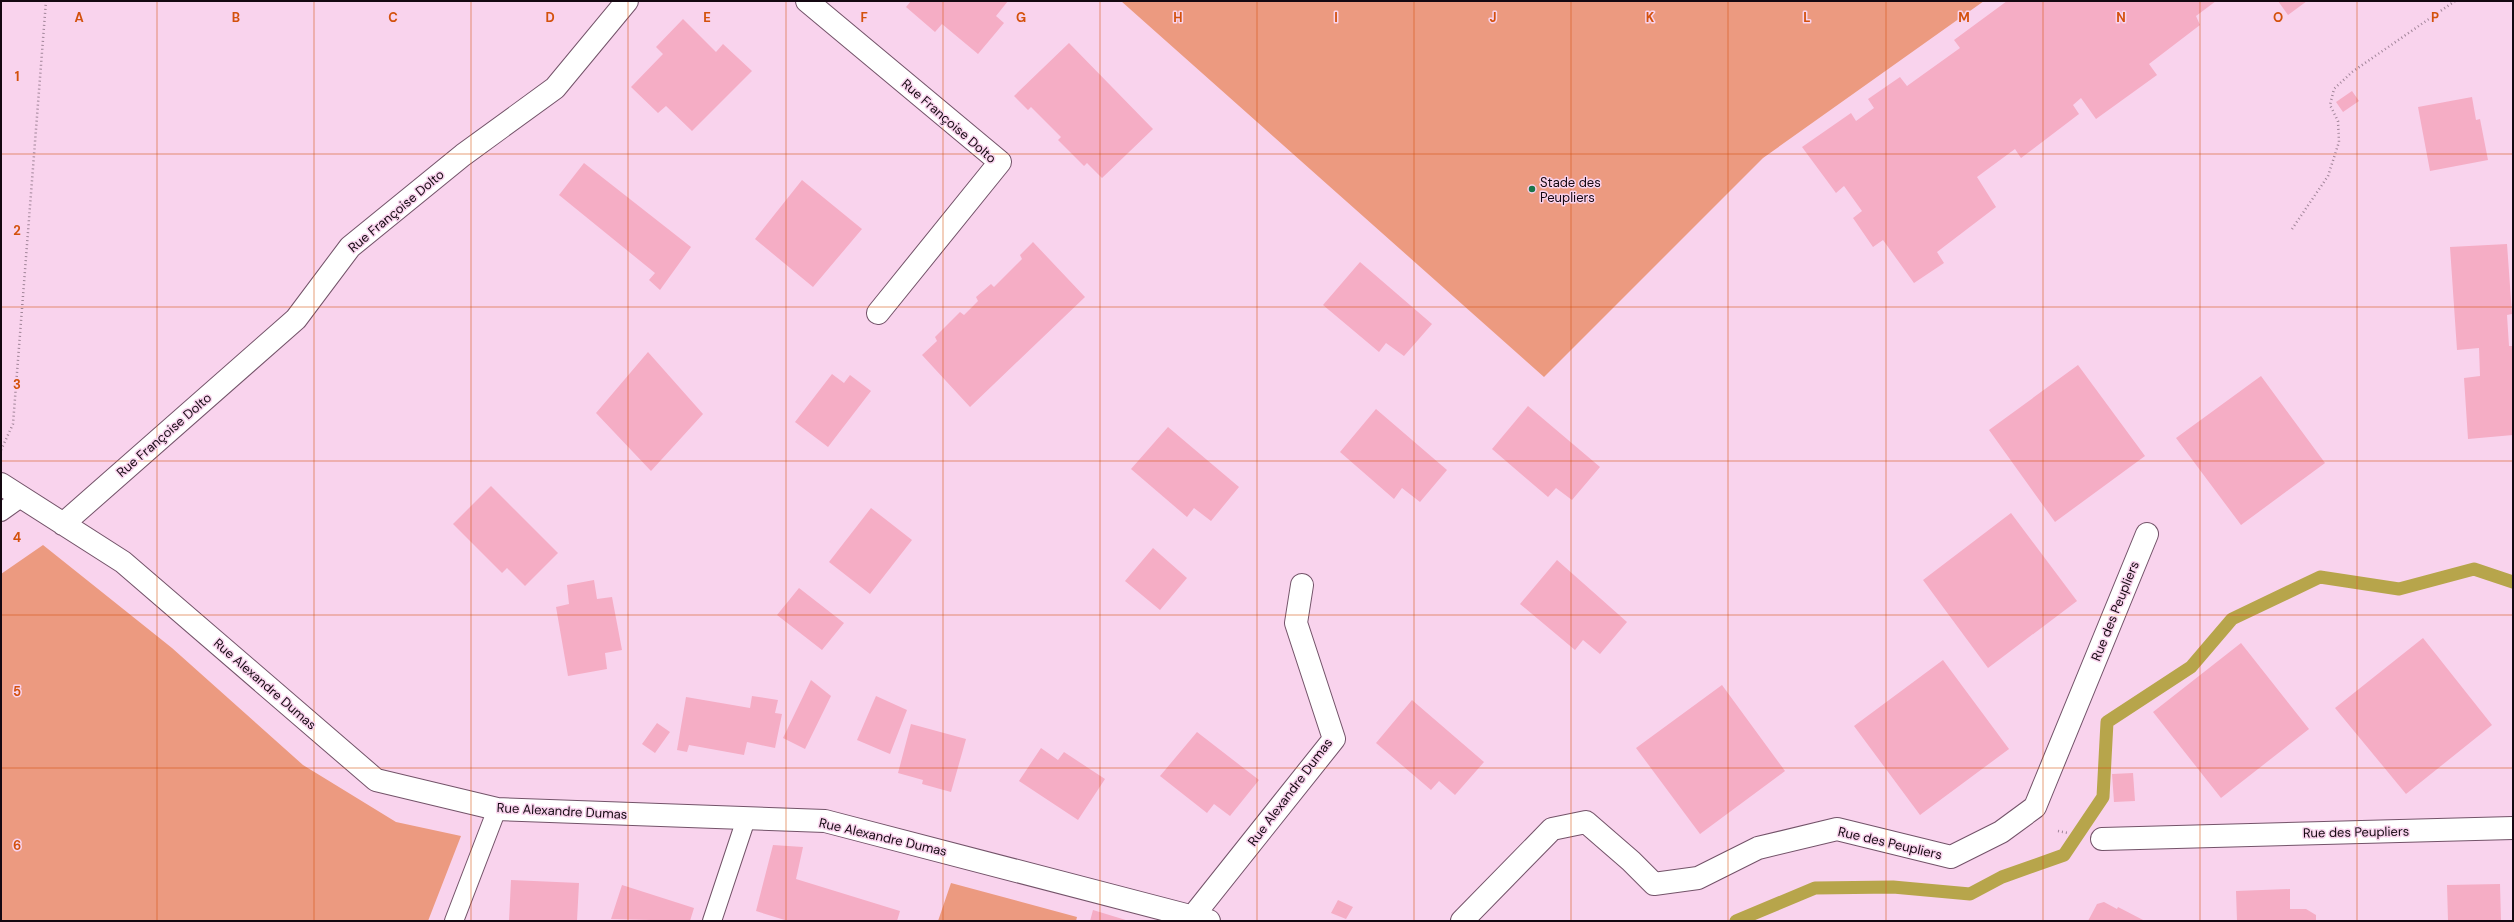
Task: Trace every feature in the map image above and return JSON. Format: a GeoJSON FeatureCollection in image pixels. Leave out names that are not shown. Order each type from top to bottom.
{"type":"FeatureCollection","features":[{"type":"Feature","properties":{"kind":"street","name":"Rue Françoise Dolto"},"geometry":{"type":"LineString","coordinates":[[63,524],[296,320],[350,247],[463,155],[554,88],[627,1]]}},
{"type":"Feature","properties":{"kind":"street","name":"Rue Françoise Dolto"},"geometry":{"type":"LineString","coordinates":[[807,1],[1000,162],[878,313]]}},
{"type":"Feature","properties":{"kind":"street","name":"Rue Alexandre Dumas"},"geometry":{"type":"LineString","coordinates":[[1,484],[123,562],[376,780],[497,809],[825,821],[1201,918],[1334,739],[1296,622],[1302,585]]}},
{"type":"Feature","properties":{"kind":"street","name":"Rue des Peupliers"},"geometry":{"type":"LineString","coordinates":[[1462,921],[1552,829],[1586,822],[1631,861],[1654,884],[1698,878],[1758,848],[1837,829],[1951,856],[2001,832],[2035,807],[2147,534]]}},
{"type":"Feature","properties":{"kind":"street","name":"Rue des Peupliers"},"geometry":{"type":"LineString","coordinates":[[2102,839],[2513,828]]}},
{"type":"Feature","properties":{"kind":"lane"},"geometry":{"type":"LineString","coordinates":[[1,512],[22,497]]}},
{"type":"Feature","properties":{"kind":"lane"},"geometry":{"type":"LineString","coordinates":[[454,921],[497,809]]}},
{"type":"Feature","properties":{"kind":"lane"},"geometry":{"type":"LineString","coordinates":[[712,921],[746,818]]}},
{"type":"Feature","properties":{"kind":"path"},"geometry":{"type":"LineString","coordinates":[[1,450],[13,424],[46,1]]}},
{"type":"Feature","properties":{"kind":"path"},"geometry":{"type":"LineString","coordinates":[[2292,229],[2328,176],[2339,142],[2338,121],[2330,105],[2334,89],[2352,72],[2455,1]]}},
{"type":"Feature","properties":{"kind":"shaded area","name":"Stade des Peupliers"},"geometry":{"type":"Polygon","coordinates":[[[1121,1],[1984,1],[1763,158],[1544,377],[1121,1]]]}},
{"type":"Feature","properties":{"kind":"shaded area"},"geometry":{"type":"Polygon","coordinates":[[[43,545],[172,648],[303,765],[396,822],[461,836],[428,921],[1,921],[1,574],[43,545]]]}},
{"type":"Feature","properties":{"kind":"shaded area"},"geometry":{"type":"Polygon","coordinates":[[[951,883],[1077,917],[1076,921],[938,921],[951,883]]]}},
{"type":"Feature","properties":{"kind":"building"},"geometry":{"type":"Polygon","coordinates":[[[911,1],[1008,1],[996,16],[1004,23],[978,54],[942,24],[935,32],[906,7],[911,1]]]}},
{"type":"Feature","properties":{"kind":"building"},"geometry":{"type":"Polygon","coordinates":[[[2007,1],[2216,1],[2196,16],[2200,25],[2149,64],[2157,75],[2096,119],[2081,98],[2073,105],[2079,114],[2021,158],[2015,149],[1977,177],[1996,207],[1937,252],[1944,263],[1914,283],[1883,240],[1873,247],[1853,218],[1862,211],[1844,186],[1836,193],[1802,147],[1851,113],[1856,121],[1874,108],[1868,99],[1900,77],[1907,86],[1960,48],[1954,40],[2007,1]]]}},
{"type":"Feature","properties":{"kind":"building"},"geometry":{"type":"Polygon","coordinates":[[[2278,1],[2307,1],[2288,15],[2278,1]]]}},
{"type":"Feature","properties":{"kind":"building"},"geometry":{"type":"Polygon","coordinates":[[[683,19],[716,52],[723,44],[752,71],[692,131],[666,106],[658,113],[631,87],[663,54],[656,47],[683,19]]]}},
{"type":"Feature","properties":{"kind":"building"},"geometry":{"type":"Polygon","coordinates":[[[1069,43],[1153,129],[1102,178],[1087,163],[1084,166],[1058,140],[1061,137],[1031,107],[1028,110],[1014,96],[1069,43]]]}},
{"type":"Feature","properties":{"kind":"building"},"geometry":{"type":"Polygon","coordinates":[[[2352,91],[2359,101],[2343,112],[2336,102],[2352,91]]]}},
{"type":"Feature","properties":{"kind":"building"},"geometry":{"type":"Polygon","coordinates":[[[2472,97],[2476,120],[2480,119],[2488,160],[2430,171],[2418,107],[2472,97]]]}},
{"type":"Feature","properties":{"kind":"building"},"geometry":{"type":"Polygon","coordinates":[[[584,163],[691,247],[660,290],[649,280],[655,273],[559,195],[584,163]]]}},
{"type":"Feature","properties":{"kind":"building"},"geometry":{"type":"Polygon","coordinates":[[[802,180],[862,229],[813,287],[755,239],[802,180]]]}},
{"type":"Feature","properties":{"kind":"building"},"geometry":{"type":"Polygon","coordinates":[[[1033,242],[1085,297],[970,407],[922,355],[937,341],[935,337],[960,312],[964,315],[978,301],[976,297],[991,284],[994,287],[1022,259],[1020,255],[1033,242]]]}},
{"type":"Feature","properties":{"kind":"building"},"geometry":{"type":"Polygon","coordinates":[[[2507,244],[2512,314],[2507,315],[2509,346],[2513,346],[2513,435],[2468,439],[2464,378],[2480,376],[2479,348],[2457,350],[2450,247],[2507,244]]]}},
{"type":"Feature","properties":{"kind":"building"},"geometry":{"type":"Polygon","coordinates":[[[1360,262],[1432,324],[1404,356],[1386,343],[1379,352],[1323,305],[1360,262]]]}},
{"type":"Feature","properties":{"kind":"building"},"geometry":{"type":"Polygon","coordinates":[[[648,352],[703,414],[651,471],[596,413],[648,352]]]}},
{"type":"Feature","properties":{"kind":"building"},"geometry":{"type":"Polygon","coordinates":[[[2078,365],[2145,456],[2055,522],[1989,430],[2078,365]]]}},
{"type":"Feature","properties":{"kind":"building"},"geometry":{"type":"Polygon","coordinates":[[[832,374],[844,383],[850,375],[871,391],[828,447],[795,422],[832,374]]]}},
{"type":"Feature","properties":{"kind":"building"},"geometry":{"type":"Polygon","coordinates":[[[2261,376],[2325,463],[2241,525],[2176,438],[2261,376]]]}},
{"type":"Feature","properties":{"kind":"building"},"geometry":{"type":"Polygon","coordinates":[[[1528,406],[1600,467],[1572,500],[1556,488],[1548,497],[1492,449],[1528,406]]]}},
{"type":"Feature","properties":{"kind":"building"},"geometry":{"type":"Polygon","coordinates":[[[1376,409],[1447,470],[1420,502],[1402,488],[1394,499],[1340,452],[1376,409]]]}},
{"type":"Feature","properties":{"kind":"building"},"geometry":{"type":"Polygon","coordinates":[[[1168,427],[1239,487],[1211,521],[1194,508],[1187,517],[1131,469],[1168,427]]]}},
{"type":"Feature","properties":{"kind":"building"},"geometry":{"type":"Polygon","coordinates":[[[491,486],[558,553],[525,586],[507,568],[502,573],[453,524],[491,486]]]}},
{"type":"Feature","properties":{"kind":"building"},"geometry":{"type":"Polygon","coordinates":[[[871,508],[912,540],[870,594],[829,562],[871,508]]]}},
{"type":"Feature","properties":{"kind":"building"},"geometry":{"type":"Polygon","coordinates":[[[2011,513],[2077,601],[1988,668],[1923,580],[2011,513]]]}},
{"type":"Feature","properties":{"kind":"building"},"geometry":{"type":"Polygon","coordinates":[[[1153,548],[1187,578],[1160,610],[1125,581],[1153,548]]]}},
{"type":"Feature","properties":{"kind":"building"},"geometry":{"type":"Polygon","coordinates":[[[1557,560],[1627,622],[1600,654],[1583,640],[1575,650],[1520,604],[1557,560]]]}},
{"type":"Feature","properties":{"kind":"building"},"geometry":{"type":"Polygon","coordinates":[[[594,580],[597,599],[612,597],[622,650],[605,653],[607,669],[568,676],[556,607],[569,604],[567,585],[594,580]]]}},
{"type":"Feature","properties":{"kind":"building"},"geometry":{"type":"Polygon","coordinates":[[[799,588],[844,623],[822,650],[777,615],[799,588]]]}},
{"type":"Feature","properties":{"kind":"building"},"geometry":{"type":"Polygon","coordinates":[[[2423,638],[2492,725],[2406,794],[2335,708],[2423,638]]]}},
{"type":"Feature","properties":{"kind":"building"},"geometry":{"type":"Polygon","coordinates":[[[2241,643],[2309,729],[2221,798],[2153,712],[2241,643]]]}},
{"type":"Feature","properties":{"kind":"building"},"geometry":{"type":"Polygon","coordinates":[[[1943,660],[2009,749],[1920,815],[1854,726],[1943,660]]]}},
{"type":"Feature","properties":{"kind":"building"},"geometry":{"type":"Polygon","coordinates":[[[811,680],[831,696],[805,749],[783,738],[811,680]]]}},
{"type":"Feature","properties":{"kind":"building"},"geometry":{"type":"Polygon","coordinates":[[[1722,685],[1785,771],[1700,834],[1636,748],[1722,685]]]}},
{"type":"Feature","properties":{"kind":"building"},"geometry":{"type":"Polygon","coordinates":[[[752,696],[778,700],[775,713],[782,714],[775,748],[747,742],[744,755],[689,745],[687,752],[677,750],[686,697],[750,708],[752,696]]]}},
{"type":"Feature","properties":{"kind":"building"},"geometry":{"type":"Polygon","coordinates":[[[876,696],[907,710],[890,754],[857,740],[876,696]]]}},
{"type":"Feature","properties":{"kind":"building"},"geometry":{"type":"Polygon","coordinates":[[[1412,700],[1484,762],[1455,795],[1439,781],[1431,790],[1376,743],[1412,700]]]}},
{"type":"Feature","properties":{"kind":"building"},"geometry":{"type":"Polygon","coordinates":[[[657,723],[670,732],[655,753],[642,744],[657,723]]]}},
{"type":"Feature","properties":{"kind":"building"},"geometry":{"type":"Polygon","coordinates":[[[911,724],[966,739],[951,792],[922,784],[923,780],[898,773],[911,724]]]}},
{"type":"Feature","properties":{"kind":"building"},"geometry":{"type":"Polygon","coordinates":[[[1197,732],[1259,780],[1230,816],[1214,804],[1207,813],[1160,776],[1197,732]]]}},
{"type":"Feature","properties":{"kind":"building"},"geometry":{"type":"Polygon","coordinates":[[[1041,748],[1058,760],[1064,752],[1105,779],[1078,820],[1019,781],[1041,748]]]}},
{"type":"Feature","properties":{"kind":"building"},"geometry":{"type":"Polygon","coordinates":[[[2133,773],[2135,801],[2114,802],[2112,774],[2133,773]]]}},
{"type":"Feature","properties":{"kind":"building"},"geometry":{"type":"Polygon","coordinates":[[[773,845],[803,847],[796,879],[900,911],[897,921],[788,921],[756,911],[773,845]]]}},
{"type":"Feature","properties":{"kind":"building"},"geometry":{"type":"Polygon","coordinates":[[[511,880],[579,883],[577,921],[509,921],[511,880]]]}},
{"type":"Feature","properties":{"kind":"building"},"geometry":{"type":"Polygon","coordinates":[[[2500,884],[2501,921],[2448,921],[2447,885],[2500,884]]]}},
{"type":"Feature","properties":{"kind":"building"},"geometry":{"type":"Polygon","coordinates":[[[622,885],[694,908],[690,921],[611,919],[622,885]]]}},
{"type":"Feature","properties":{"kind":"building"},"geometry":{"type":"Polygon","coordinates":[[[2290,889],[2290,909],[2306,909],[2316,915],[2316,921],[2237,921],[2236,891],[2290,889]]]}},
{"type":"Feature","properties":{"kind":"building"},"geometry":{"type":"Polygon","coordinates":[[[1338,900],[1353,907],[1346,919],[1331,913],[1338,900]]]}},
{"type":"Feature","properties":{"kind":"building"},"geometry":{"type":"Polygon","coordinates":[[[2104,902],[2117,909],[2118,907],[2145,921],[2088,921],[2097,904],[2104,902]]]}},
{"type":"Feature","properties":{"kind":"building"},"geometry":{"type":"Polygon","coordinates":[[[1093,910],[1129,921],[1090,921],[1093,910]]]}},
{"type":"Feature","properties":{"kind":"waterway"},"geometry":{"type":"LineString","coordinates":[[1736,921],[1815,888],[1893,887],[1970,894],[2002,877],[2064,855],[2103,797],[2107,722],[2191,667],[2232,619],[2320,577],[2399,589],[2474,569],[2513,582]]}},
{"type":"Feature","properties":{"kind":"place","name":"Stade des Peupliers"},"geometry":{"type":"Point","coordinates":[1532,189]}}]}
